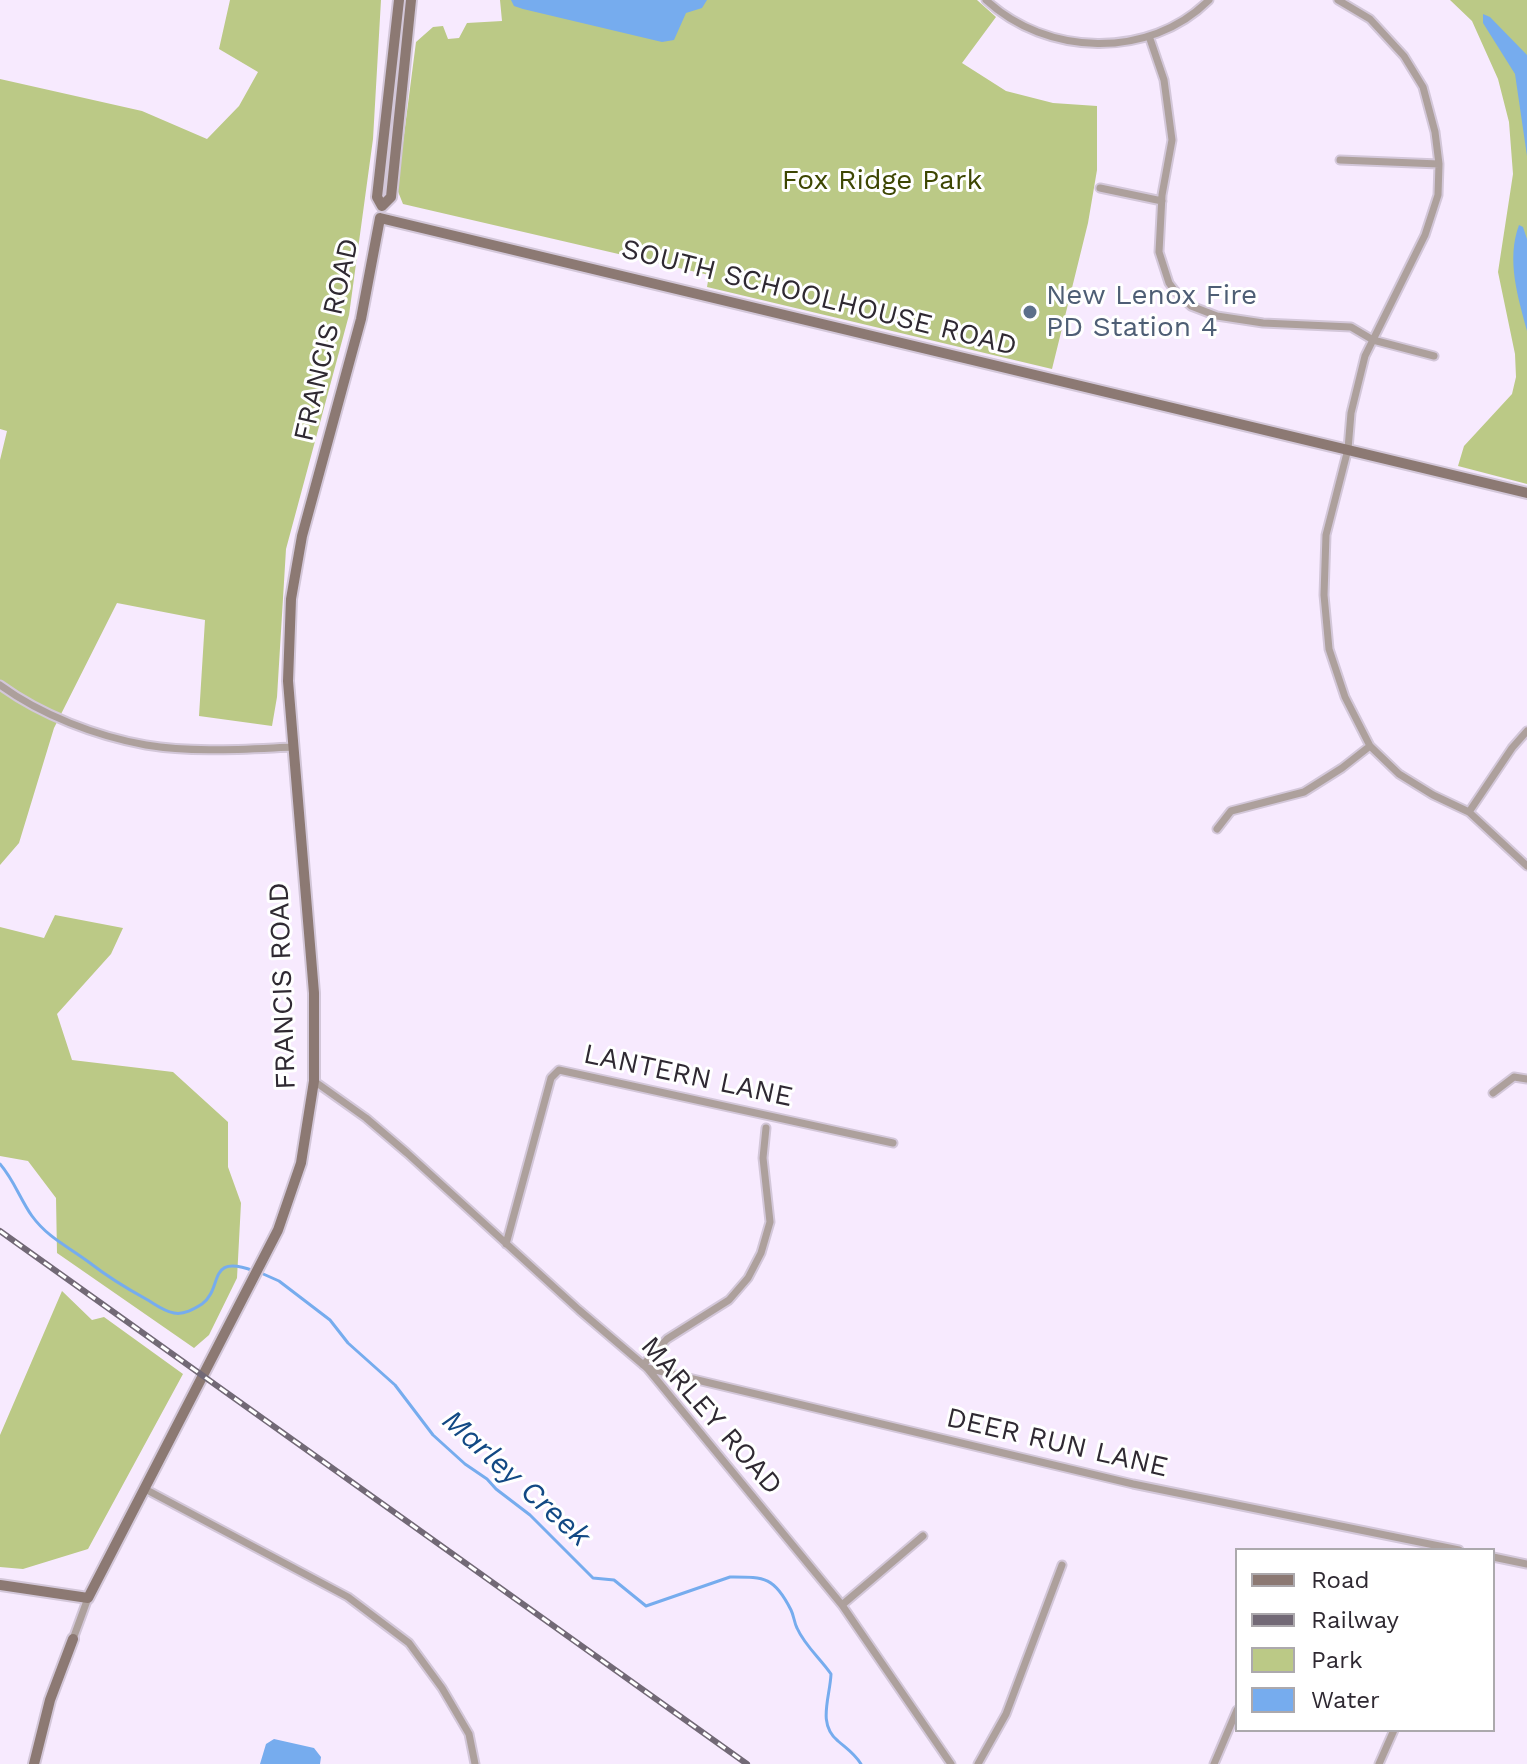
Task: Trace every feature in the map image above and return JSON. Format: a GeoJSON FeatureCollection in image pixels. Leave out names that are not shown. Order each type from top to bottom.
{"type":"FeatureCollection","features":[{"type":"Feature","properties":{"kind":"street","name":"FRANCIS ROAD"},"geometry":{"type":"LineString","coordinates":[[381,212],[377,197],[399,0]]}},
{"type":"Feature","properties":{"kind":"street","name":"FRANCIS ROAD"},"geometry":{"type":"LineString","coordinates":[[34,1764],[50,1700],[88,1598],[283,1219],[298,1176],[308,1132],[314,1081],[314,993],[288,681],[288,638],[297,560],[351,358],[381,212],[391,197],[411,0]]}},
{"type":"Feature","properties":{"kind":"street"},"geometry":{"type":"LineString","coordinates":[[986,0],[1023,26],[1056,39],[1097,44],[1149,36],[1184,20],[1209,0]]}},
{"type":"Feature","properties":{"kind":"street"},"geometry":{"type":"LineString","coordinates":[[1338,0],[1370,19],[1404,56],[1423,87],[1435,132],[1439,164],[1438,195],[1425,235],[1365,356],[1351,413],[1348,449],[1326,535],[1324,595],[1329,649],[1345,697],[1370,746],[1399,774],[1469,812],[1527,866]]}},
{"type":"Feature","properties":{"kind":"street"},"geometry":{"type":"LineString","coordinates":[[1149,36],[1164,80],[1172,140],[1162,201],[1159,252],[1169,283],[1191,306],[1217,316],[1263,323],[1351,327],[1373,340],[1434,356]]}},
{"type":"Feature","properties":{"kind":"street"},"geometry":{"type":"LineString","coordinates":[[1340,160],[1439,164]]}},
{"type":"Feature","properties":{"kind":"street"},"geometry":{"type":"LineString","coordinates":[[1100,188],[1162,201]]}},
{"type":"Feature","properties":{"kind":"street","name":"SOUTH SCHOOLHOUSE ROAD"},"geometry":{"type":"LineString","coordinates":[[381,212],[1527,493]]}},
{"type":"Feature","properties":{"kind":"street"},"geometry":{"type":"LineString","coordinates":[[0,685],[21,700],[83,727],[146,745],[218,749],[294,747]]}},
{"type":"Feature","properties":{"kind":"street"},"geometry":{"type":"LineString","coordinates":[[1469,812],[1527,731]]}},
{"type":"Feature","properties":{"kind":"street"},"geometry":{"type":"LineString","coordinates":[[1217,829],[1231,811],[1304,792],[1370,746]]}},
{"type":"Feature","properties":{"kind":"street","name":"LANTERN LANE"},"geometry":{"type":"LineString","coordinates":[[506,1244],[551,1078],[559,1070],[893,1143]]}},
{"type":"Feature","properties":{"kind":"street"},"geometry":{"type":"LineString","coordinates":[[1493,1093],[1514,1077],[1527,1079]]}},
{"type":"Feature","properties":{"kind":"street","name":"MARLEY ROAD"},"geometry":{"type":"LineString","coordinates":[[314,1081],[366,1118],[407,1153],[645,1367],[842,1605],[951,1764]]}},
{"type":"Feature","properties":{"kind":"street"},"geometry":{"type":"LineString","coordinates":[[645,1367],[667,1339],[729,1300],[748,1278],[761,1253],[770,1222],[763,1158],[766,1128]]}},
{"type":"Feature","properties":{"kind":"street","name":"DEER RUN LANE"},"geometry":{"type":"LineString","coordinates":[[645,1367],[1133,1484],[1449,1548]]}},
{"type":"Feature","properties":{"kind":"street"},"geometry":{"type":"LineString","coordinates":[[145,1489],[348,1597],[409,1643],[442,1688],[469,1734],[475,1764]]}},
{"type":"Feature","properties":{"kind":"street"},"geometry":{"type":"LineString","coordinates":[[842,1605],[923,1536]]}},
{"type":"Feature","properties":{"kind":"street"},"geometry":{"type":"LineString","coordinates":[[1495,1557],[1527,1564]]}},
{"type":"Feature","properties":{"kind":"street"},"geometry":{"type":"LineString","coordinates":[[978,1764],[1006,1714],[1062,1565]]}},
{"type":"Feature","properties":{"kind":"street"},"geometry":{"type":"LineString","coordinates":[[0,1585],[88,1598]]}},
{"type":"Feature","properties":{"kind":"street"},"geometry":{"type":"LineString","coordinates":[[1214,1764],[1235,1715]]}},
{"type":"Feature","properties":{"kind":"street"},"geometry":{"type":"LineString","coordinates":[[1379,1764],[1393,1732]]}},
{"type":"Feature","properties":{"kind":"green space"},"geometry":{"type":"Polygon","coordinates":[[[230,0],[381,0],[373,139],[349,315],[286,549],[277,697],[272,726],[199,716],[205,620],[117,603],[54,728],[19,843],[0,865],[0,460],[7,431],[0,429],[0,79],[142,111],[207,139],[239,106],[258,72],[219,49],[230,0]]]}},
{"type":"Feature","properties":{"kind":"green space","name":"Fox Ridge Park"},"geometry":{"type":"Polygon","coordinates":[[[500,0],[977,0],[996,17],[962,63],[1006,91],[1053,103],[1097,106],[1097,170],[1088,223],[1052,369],[707,287],[709,275],[403,204],[397,189],[416,42],[433,27],[443,26],[448,39],[459,38],[467,23],[502,21],[500,0]]]}},
{"type":"Feature","properties":{"kind":"green space"},"geometry":{"type":"Polygon","coordinates":[[[1450,0],[1527,0],[1527,484],[1458,466],[1464,446],[1512,394],[1516,377],[1515,354],[1498,272],[1513,174],[1509,122],[1498,79],[1472,21],[1450,0]]]}},
{"type":"Feature","properties":{"kind":"green space"},"geometry":{"type":"Polygon","coordinates":[[[55,915],[123,928],[111,954],[57,1014],[72,1060],[173,1072],[228,1122],[228,1167],[241,1203],[237,1278],[209,1335],[194,1348],[57,1253],[56,1198],[28,1161],[0,1156],[0,927],[44,938],[55,915]]]}},
{"type":"Feature","properties":{"kind":"green space"},"geometry":{"type":"Polygon","coordinates":[[[62,1291],[92,1320],[104,1317],[183,1374],[88,1549],[23,1569],[0,1567],[0,1435],[62,1291]]]}},
{"type":"Feature","properties":{"kind":"water"},"geometry":{"type":"Polygon","coordinates":[[[511,0],[707,0],[702,8],[686,13],[674,40],[662,42],[523,9],[514,6],[511,0]]]}},
{"type":"Feature","properties":{"kind":"water"},"geometry":{"type":"Polygon","coordinates":[[[1483,14],[1490,17],[1527,55],[1527,156],[1515,74],[1483,23],[1483,14]]]}},
{"type":"Feature","properties":{"kind":"water"},"geometry":{"type":"Polygon","coordinates":[[[1519,225],[1523,227],[1527,239],[1527,331],[1513,265],[1519,225]]]}},
{"type":"Feature","properties":{"kind":"water"},"geometry":{"type":"Polygon","coordinates":[[[274,1739],[314,1748],[321,1757],[320,1764],[260,1764],[266,1744],[274,1739]]]}},
{"type":"Feature","properties":{"kind":"waterway","name":"Marley Creek"},"geometry":{"type":"LineString","coordinates":[[0,1164],[32,1216],[45,1230],[110,1278],[166,1311],[181,1313],[202,1304],[209,1297],[222,1269],[229,1266],[254,1271]]}},
{"type":"Feature","properties":{"kind":"waterway","name":"Marley Creek"},"geometry":{"type":"LineString","coordinates":[[261,1273],[279,1281],[330,1320],[348,1343],[395,1385],[433,1435],[530,1515],[593,1578],[614,1580],[646,1606],[730,1577],[760,1578],[773,1585],[785,1599],[804,1641],[831,1674],[826,1710],[828,1727],[861,1764]]}},
{"type":"Feature","properties":{"kind":"railway"},"geometry":{"type":"LineString","coordinates":[[0,1231],[747,1764]]}},
{"type":"Feature","properties":{"kind":"place","name":"New Lenox Fire PD Station 4"},"geometry":{"type":"Point","coordinates":[1030,312]}}]}
